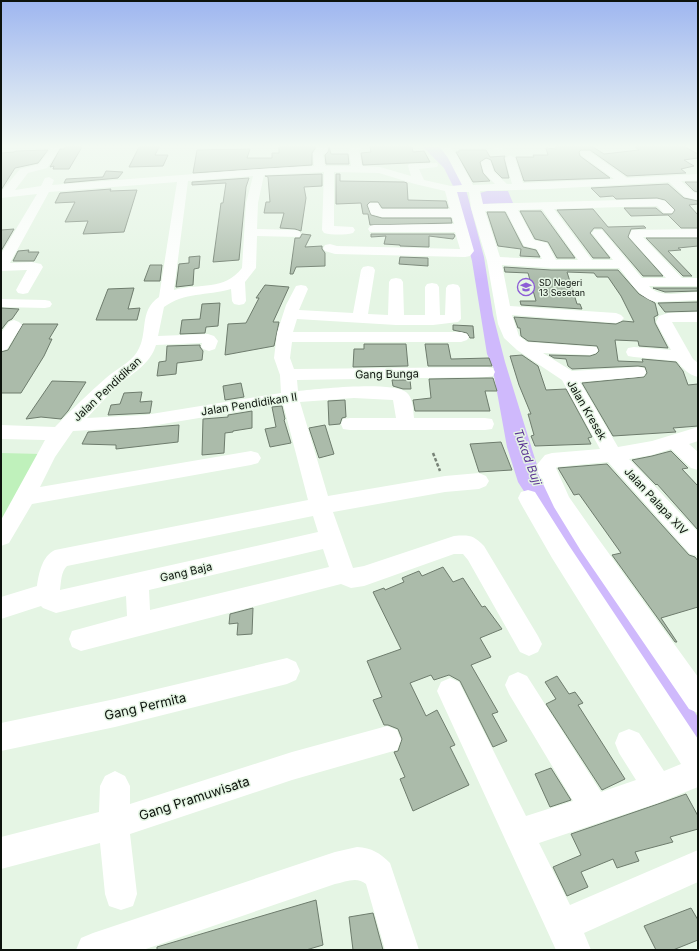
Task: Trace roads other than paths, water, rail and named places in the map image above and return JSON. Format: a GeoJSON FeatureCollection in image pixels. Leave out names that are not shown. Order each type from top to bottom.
{"type":"FeatureCollection","features":[{"type":"Feature","properties":{"kind":"street"},"geometry":{"type":"LineString","coordinates":[[3,194],[13,191]]}},
{"type":"Feature","properties":{"kind":"street"},"geometry":{"type":"LineString","coordinates":[[23,290],[36,267],[1,266],[38,191]]}},
{"type":"Feature","properties":{"kind":"street"},"geometry":{"type":"LineString","coordinates":[[181,191],[166,299],[193,291],[226,288],[238,282],[245,276],[249,268],[252,203],[255,191]]}},
{"type":"Feature","properties":{"kind":"street"},"geometry":{"type":"LineString","coordinates":[[326,191],[328,230],[349,230]]}},
{"type":"Feature","properties":{"kind":"street"},"geometry":{"type":"LineString","coordinates":[[330,248],[336,250],[465,253],[466,251],[452,191]]}},
{"type":"Feature","properties":{"kind":"street","name":"Jalan Kresek"},"geometry":{"type":"LineString","coordinates":[[472,191],[494,261],[502,310],[512,338],[523,347],[569,377],[613,455]]}},
{"type":"Feature","properties":{"kind":"street"},"geometry":{"type":"LineString","coordinates":[[685,191],[689,195],[698,197]]}},
{"type":"Feature","properties":{"kind":"street"},"geometry":{"type":"LineString","coordinates":[[477,208],[657,202],[661,203],[668,210]]}},
{"type":"Feature","properties":{"kind":"street"},"geometry":{"type":"LineString","coordinates":[[374,205],[375,211],[378,212],[407,210],[457,213]]}},
{"type":"Feature","properties":{"kind":"street"},"geometry":{"type":"LineString","coordinates":[[546,206],[588,264]]}},
{"type":"Feature","properties":{"kind":"street"},"geometry":{"type":"LineString","coordinates":[[511,208],[529,243],[542,246],[551,264]]}},
{"type":"Feature","properties":{"kind":"street"},"geometry":{"type":"LineString","coordinates":[[374,229],[460,228]]}},
{"type":"Feature","properties":{"kind":"street"},"geometry":{"type":"LineString","coordinates":[[250,232],[295,234]]}},
{"type":"Feature","properties":{"kind":"street"},"geometry":{"type":"LineString","coordinates":[[598,233],[647,293],[656,298],[698,296]]}},
{"type":"Feature","properties":{"kind":"street"},"geometry":{"type":"LineString","coordinates":[[678,281],[635,236],[636,233],[698,233]]}},
{"type":"Feature","properties":{"kind":"street"},"geometry":{"type":"LineString","coordinates":[[494,261],[551,264],[624,264]]}},
{"type":"Feature","properties":{"kind":"street"},"geometry":{"type":"LineString","coordinates":[[360,318],[368,270]]}},
{"type":"Feature","properties":{"kind":"street"},"geometry":{"type":"LineString","coordinates":[[238,282],[239,301]]}},
{"type":"Feature","properties":{"kind":"street"},"geometry":{"type":"LineString","coordinates":[[396,282],[396,320]]}},
{"type":"Feature","properties":{"kind":"street"},"geometry":{"type":"LineString","coordinates":[[638,282],[698,282]]}},
{"type":"Feature","properties":{"kind":"street"},"geometry":{"type":"LineString","coordinates":[[432,287],[433,320]]}},
{"type":"Feature","properties":{"kind":"street"},"geometry":{"type":"LineString","coordinates":[[291,314],[396,320],[453,319],[453,288]]}},
{"type":"Feature","properties":{"kind":"street"},"geometry":{"type":"LineString","coordinates":[[301,289],[291,314],[285,337],[282,358],[288,375],[290,397],[320,506],[343,574]]}},
{"type":"Feature","properties":{"kind":"street","name":"Jalan Pendidikan"},"geometry":{"type":"LineString","coordinates":[[1,537],[13,522],[54,442],[111,382],[144,354],[150,341],[156,305],[166,299]]}},
{"type":"Feature","properties":{"kind":"street"},"geometry":{"type":"LineString","coordinates":[[1,304],[45,304]]}},
{"type":"Feature","properties":{"kind":"street"},"geometry":{"type":"LineString","coordinates":[[502,310],[616,318]]}},
{"type":"Feature","properties":{"kind":"street"},"geometry":{"type":"LineString","coordinates":[[691,363],[668,331],[664,319],[698,317]]}},
{"type":"Feature","properties":{"kind":"street"},"geometry":{"type":"LineString","coordinates":[[1,346],[14,325]]}},
{"type":"Feature","properties":{"kind":"street"},"geometry":{"type":"LineString","coordinates":[[668,331],[698,330]]}},
{"type":"Feature","properties":{"kind":"street"},"geometry":{"type":"LineString","coordinates":[[285,337],[461,337]]}},
{"type":"Feature","properties":{"kind":"street"},"geometry":{"type":"LineString","coordinates":[[150,341],[203,338],[210,341],[209,346]]}},
{"type":"Feature","properties":{"kind":"street"},"geometry":{"type":"LineString","coordinates":[[523,347],[590,350]]}},
{"type":"Feature","properties":{"kind":"street"},"geometry":{"type":"LineString","coordinates":[[634,352],[691,363]]}},
{"type":"Feature","properties":{"kind":"street","name":"Gang Bunga"},"geometry":{"type":"LineString","coordinates":[[288,375],[487,372]]}},
{"type":"Feature","properties":{"kind":"street"},"geometry":{"type":"LineString","coordinates":[[569,377],[638,372]]}},
{"type":"Feature","properties":{"kind":"street","name":"Jalan Pendidikan II"},"geometry":{"type":"LineString","coordinates":[[1,432],[65,429],[145,421],[290,397],[354,392],[391,393],[399,395],[402,398],[406,424]]}},
{"type":"Feature","properties":{"kind":"street"},"geometry":{"type":"LineString","coordinates":[[350,424],[485,424]]}},
{"type":"Feature","properties":{"kind":"street"},"geometry":{"type":"LineString","coordinates":[[698,434],[652,448],[613,455],[552,460],[545,467],[561,501],[589,544],[698,700]]}},
{"type":"Feature","properties":{"kind":"street"},"geometry":{"type":"LineString","coordinates":[[674,441],[698,463]]}},
{"type":"Feature","properties":{"kind":"street","name":"Jalan Palapa XIV"},"geometry":{"type":"LineString","coordinates":[[613,455],[698,548]]}},
{"type":"Feature","properties":{"kind":"street"},"geometry":{"type":"LineString","coordinates":[[26,497],[251,458]]}},
{"type":"Feature","properties":{"kind":"street"},"geometry":{"type":"LineString","coordinates":[[1,608],[48,593],[53,566],[56,560],[63,557],[320,506],[445,484],[479,481]]}},
{"type":"Feature","properties":{"kind":"street"},"geometry":{"type":"LineString","coordinates":[[519,834],[658,788],[692,775],[698,770],[697,763],[560,551],[528,498]]}},
{"type":"Feature","properties":{"kind":"street","name":"Gang Baja"},"geometry":{"type":"LineString","coordinates":[[48,593],[49,598],[56,602],[330,538]]}},
{"type":"Feature","properties":{"kind":"street"},"geometry":{"type":"LineString","coordinates":[[81,639],[139,623],[343,574],[351,578],[364,576],[454,545],[468,544],[476,553],[529,644]]}},
{"type":"Feature","properties":{"kind":"street"},"geometry":{"type":"LineString","coordinates":[[137,583],[139,623]]}},
{"type":"Feature","properties":{"kind":"street","name":"Gang Permita"},"geometry":{"type":"LineString","coordinates":[[1,737],[115,713],[287,672]]}},
{"type":"Feature","properties":{"kind":"street"},"geometry":{"type":"LineString","coordinates":[[518,685],[594,808]]}},
{"type":"Feature","properties":{"kind":"street"},"geometry":{"type":"LineString","coordinates":[[450,691],[568,937],[698,866]]}},
{"type":"Feature","properties":{"kind":"street","name":"Gang Pramuwisata"},"geometry":{"type":"LineString","coordinates":[[1,853],[114,824],[292,766],[387,740]]}},
{"type":"Feature","properties":{"kind":"street"},"geometry":{"type":"LineString","coordinates":[[629,743],[658,788]]}},
{"type":"Feature","properties":{"kind":"street"},"geometry":{"type":"LineString","coordinates":[[115,786],[114,824],[118,885],[121,894]]}},
{"type":"Feature","properties":{"kind":"street"},"geometry":{"type":"LineString","coordinates":[[93,950],[335,868],[357,863],[368,864],[379,874],[402,950]]}},
{"type":"Feature","properties":{"kind":"water","name":"Tukad Buji"},"geometry":{"type":"Polygon","coordinates":[[[454,191],[466,191],[484,257],[493,315],[505,362],[536,462],[555,508],[698,717],[698,763],[518,482],[507,447],[494,369],[487,354],[472,261],[454,191]]]}},
{"type":"Feature","properties":{"kind":"water"},"geometry":{"type":"Polygon","coordinates":[[[486,191],[508,191],[513,203],[482,204],[480,193],[486,191]]]}},
{"type":"Feature","properties":{"kind":"place","name":"SD Negeri 13 Sesetan"},"geometry":{"type":"Point","coordinates":[526,287]}}]}
